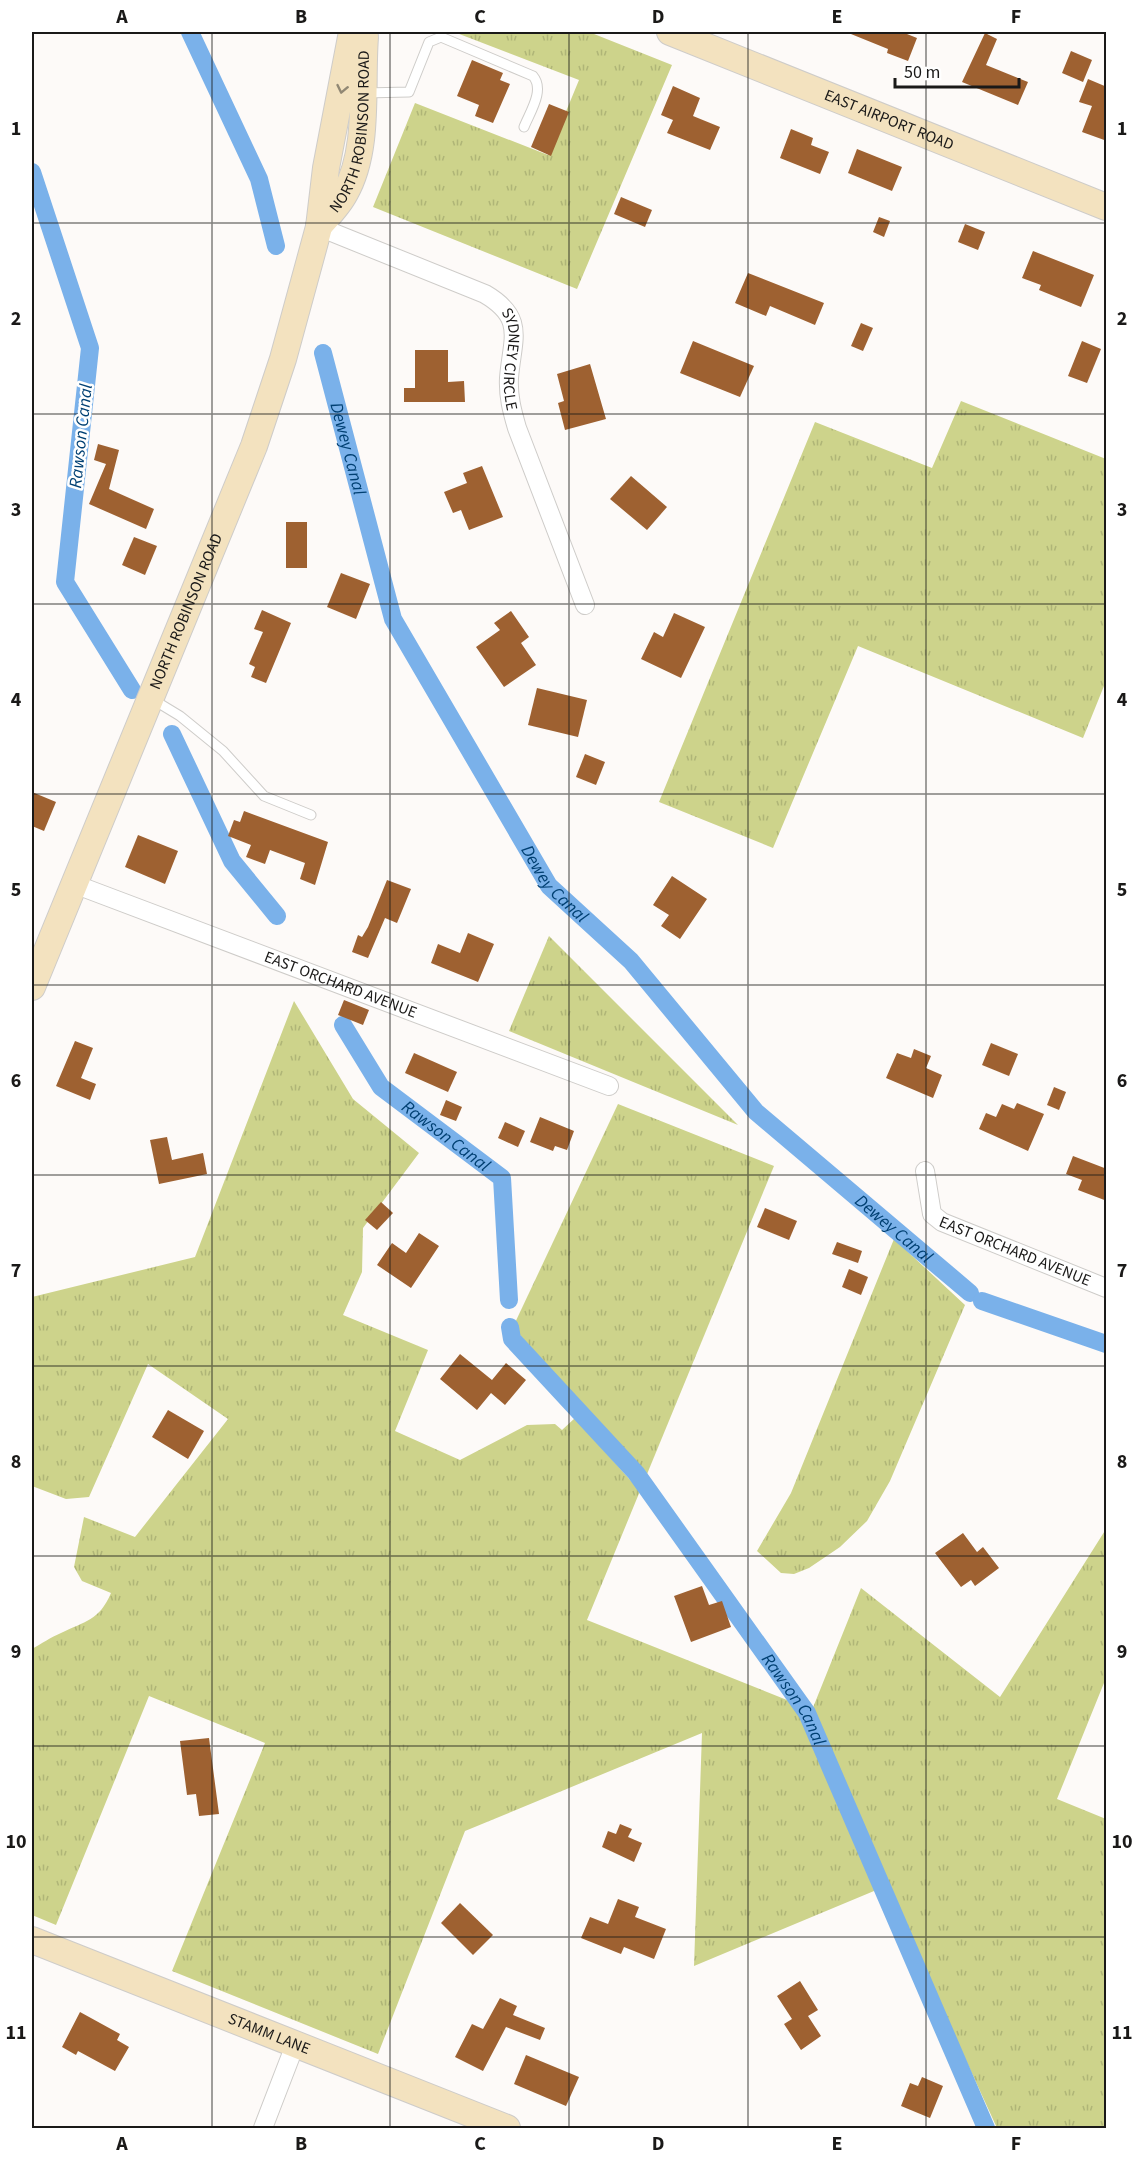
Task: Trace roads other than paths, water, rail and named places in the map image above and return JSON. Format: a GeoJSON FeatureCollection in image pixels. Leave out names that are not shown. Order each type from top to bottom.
{"type":"FeatureCollection","features":[{"type":"Feature","properties":{"kind":"street","name":"NORTH ROBINSON ROAD"},"geometry":{"type":"LineString","coordinates":[[32,987],[254,446],[283,359],[319,227],[326,168],[352,32]]}},
{"type":"Feature","properties":{"kind":"street","name":"NORTH ROBINSON ROAD"},"geometry":{"type":"LineString","coordinates":[[319,227],[346,193],[361,132],[366,32]]}},
{"type":"Feature","properties":{"kind":"street","name":"EAST AIRPORT ROAD"},"geometry":{"type":"LineString","coordinates":[[670,32],[1107,207]]}},
{"type":"Feature","properties":{"kind":"street","name":"SYDNEY CIRCLE"},"geometry":{"type":"LineString","coordinates":[[319,227],[485,294],[499,302],[511,316],[515,333],[509,400],[517,428],[585,605]]}},
{"type":"Feature","properties":{"kind":"street","name":"EAST ORCHARD AVENUE"},"geometry":{"type":"LineString","coordinates":[[74,884],[609,1086]]}},
{"type":"Feature","properties":{"kind":"street","name":"EAST ORCHARD AVENUE"},"geometry":{"type":"LineString","coordinates":[[925,1171],[932,1214],[942,1222],[1107,1288]]}},
{"type":"Feature","properties":{"kind":"street","name":"STAMM LANE"},"geometry":{"type":"LineString","coordinates":[[32,1940],[507,2128]]}},
{"type":"Feature","properties":{"kind":"street"},"geometry":{"type":"LineString","coordinates":[[263,2128],[295,2045]]}},
{"type":"Feature","properties":{"kind":"lane"},"geometry":{"type":"LineString","coordinates":[[364,93],[409,92],[429,42],[441,37],[533,76],[538,82],[539,90],[524,127]]}},
{"type":"Feature","properties":{"kind":"lane"},"geometry":{"type":"LineString","coordinates":[[150,698],[180,716],[223,751],[264,796],[311,815]]}},
{"type":"Feature","properties":{"kind":"waterway","name":"Dewey Canal"},"geometry":{"type":"LineString","coordinates":[[190,32],[259,179],[276,246]]}},
{"type":"Feature","properties":{"kind":"waterway","name":"Rawson Canal"},"geometry":{"type":"LineString","coordinates":[[32,172],[90,348],[65,582],[132,690]]}},
{"type":"Feature","properties":{"kind":"waterway","name":"Dewey Canal"},"geometry":{"type":"LineString","coordinates":[[323,353],[393,619],[549,886],[631,961],[756,1112],[970,1293]]}},
{"type":"Feature","properties":{"kind":"waterway","name":"Rawson Canal"},"geometry":{"type":"LineString","coordinates":[[172,734],[232,861],[277,916]]}},
{"type":"Feature","properties":{"kind":"waterway","name":"Rawson Canal"},"geometry":{"type":"LineString","coordinates":[[343,1025],[381,1087],[502,1178],[509,1300]]}},
{"type":"Feature","properties":{"kind":"waterway","name":"Dewey Canal"},"geometry":{"type":"LineString","coordinates":[[982,1301],[1106,1344]]}},
{"type":"Feature","properties":{"kind":"waterway","name":"Rawson Canal"},"geometry":{"type":"LineString","coordinates":[[510,1327],[512,1339],[636,1473],[807,1713],[986,2128]]}}]}
